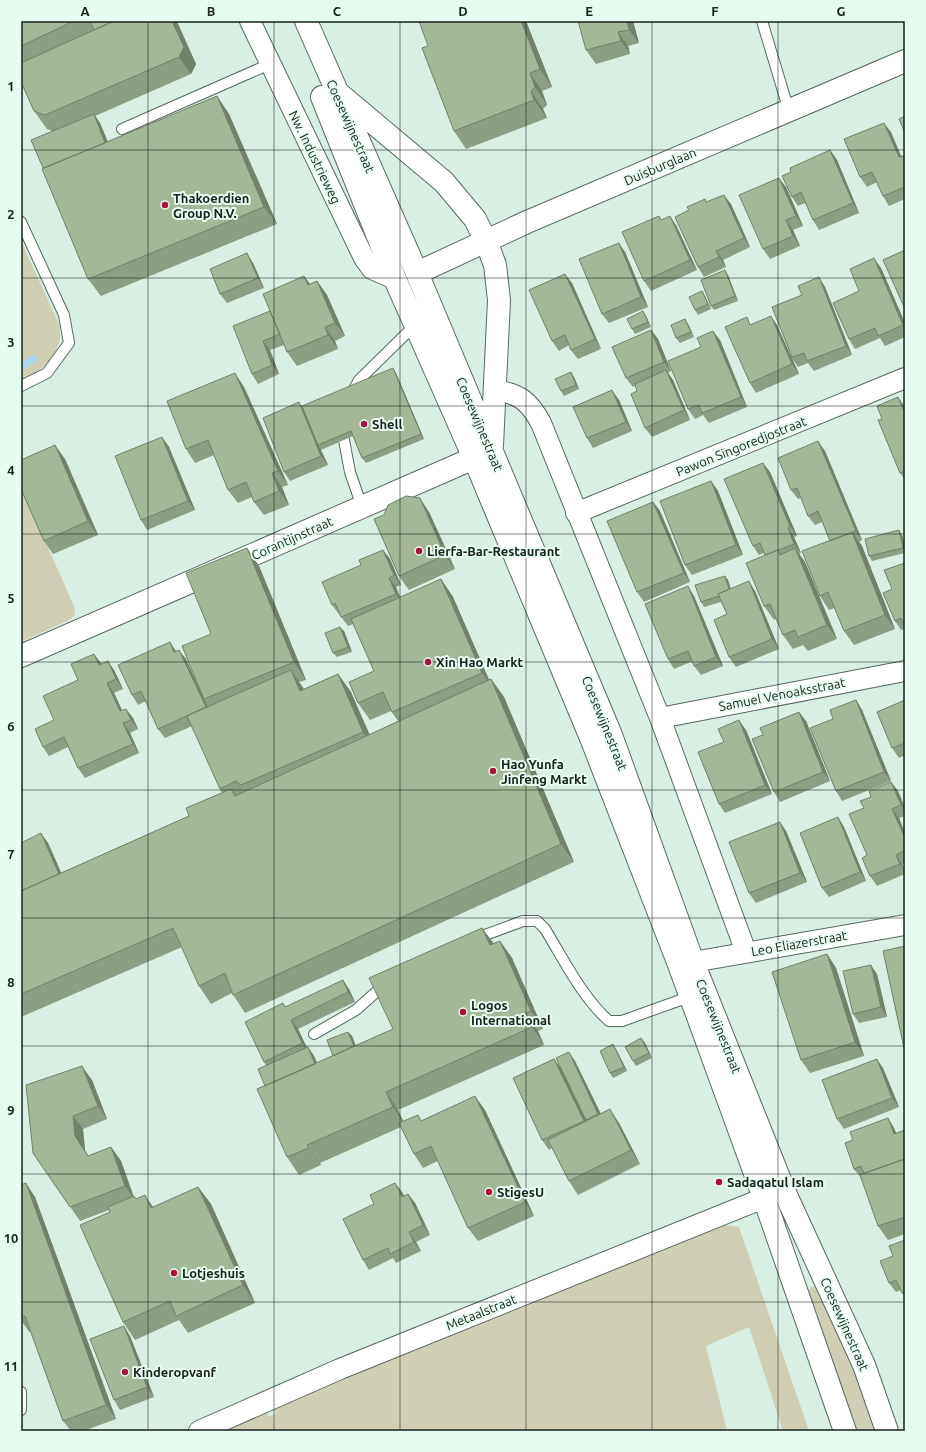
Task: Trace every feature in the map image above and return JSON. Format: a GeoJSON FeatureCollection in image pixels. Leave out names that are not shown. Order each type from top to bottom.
{"type":"FeatureCollection","features":[{"type":"Feature","properties":{"kind":"main road","name":"Coesewijnestraat"},"geometry":{"type":"LineString","coordinates":[[290,21],[395,279],[415,324],[483,455],[611,735],[693,962],[786,1195],[864,1365],[887,1431]]}},
{"type":"Feature","properties":{"kind":"main road","name":"Coesewijnestraat"},"geometry":{"type":"LineString","coordinates":[[306,21],[334,90],[417,273],[483,455],[764,1198],[845,1431]]}},
{"type":"Feature","properties":{"kind":"main road","name":"Duisburglaan"},"geometry":{"type":"LineString","coordinates":[[417,273],[486,241],[905,61]]}},
{"type":"Feature","properties":{"kind":"main road"},"geometry":{"type":"LineString","coordinates":[[334,90],[444,182],[475,219],[486,241],[495,265],[499,300],[495,390],[483,455]]}},
{"type":"Feature","properties":{"kind":"main road","name":"Corantijnstraat"},"geometry":{"type":"LineString","coordinates":[[21,656],[483,455]]}},
{"type":"Feature","properties":{"kind":"street","name":"Nw. Industrieweg"},"geometry":{"type":"LineString","coordinates":[[250,21],[364,258],[372,269],[395,279]]}},
{"type":"Feature","properties":{"kind":"street","name":"Pawon Singoredjostraat"},"geometry":{"type":"LineString","coordinates":[[576,513],[905,378]]}},
{"type":"Feature","properties":{"kind":"street"},"geometry":{"type":"LineString","coordinates":[[495,390],[513,393],[533,408],[541,423],[576,513],[660,718],[746,952]]}},
{"type":"Feature","properties":{"kind":"street","name":"Samuel Venoaksstraat"},"geometry":{"type":"LineString","coordinates":[[660,718],[905,671]]}},
{"type":"Feature","properties":{"kind":"street","name":"Leo Eliazerstraat"},"geometry":{"type":"LineString","coordinates":[[693,962],[905,925]]}},
{"type":"Feature","properties":{"kind":"street","name":"Metaalstraat"},"geometry":{"type":"LineString","coordinates":[[199,1431],[340,1369],[764,1198]]}},
{"type":"Feature","properties":{"kind":"lane"},"geometry":{"type":"LineString","coordinates":[[762,21],[788,111]]}},
{"type":"Feature","properties":{"kind":"lane"},"geometry":{"type":"LineString","coordinates":[[122,129],[270,64]]}},
{"type":"Feature","properties":{"kind":"lane"},"geometry":{"type":"LineString","coordinates":[[21,222],[64,315],[69,343],[47,373],[21,386]]}},
{"type":"Feature","properties":{"kind":"lane"},"geometry":{"type":"LineString","coordinates":[[353,391],[359,380],[415,324]]}},
{"type":"Feature","properties":{"kind":"lane"},"geometry":{"type":"LineString","coordinates":[[344,440],[350,472],[362,507]]}},
{"type":"Feature","properties":{"kind":"lane"},"geometry":{"type":"LineString","coordinates":[[462,944],[523,921],[537,922],[545,928],[585,993],[599,1012],[609,1021],[622,1021],[689,997]]}},
{"type":"Feature","properties":{"kind":"lane"},"geometry":{"type":"LineString","coordinates":[[314,1034],[356,1010],[384,985],[397,978]]}},
{"type":"Feature","properties":{"kind":"lane"},"geometry":{"type":"LineString","coordinates":[[21,1392],[21,1410]]}},
{"type":"Feature","properties":{"kind":"green space"},"geometry":{"type":"Polygon","coordinates":[[[21,241],[60,326],[60,341],[53,357],[38,372],[21,380],[21,241]]]}},
{"type":"Feature","properties":{"kind":"green space"},"geometry":{"type":"Polygon","coordinates":[[[21,487],[74,606],[75,615],[67,621],[21,642],[21,487]]]}},
{"type":"Feature","properties":{"kind":"green space"},"geometry":{"type":"Polygon","coordinates":[[[725,1225],[739,1227],[809,1431],[783,1431],[749,1327],[706,1346],[727,1431],[217,1431],[265,1409],[269,1417],[276,1413],[273,1405],[713,1227],[725,1225]]]}},
{"type":"Feature","properties":{"kind":"green space"},"geometry":{"type":"Polygon","coordinates":[[[811,1287],[817,1287],[834,1321],[877,1431],[855,1431],[808,1292],[811,1287]]]}},
{"type":"Feature","properties":{"kind":"building"},"geometry":{"type":"Polygon","coordinates":[[[21,21],[74,21],[21,46],[21,21]]]}},
{"type":"Feature","properties":{"kind":"building"},"geometry":{"type":"Polygon","coordinates":[[[90,21],[114,21],[94,30],[90,21]]]}},
{"type":"Feature","properties":{"kind":"building"},"geometry":{"type":"Polygon","coordinates":[[[114,21],[172,21],[184,47],[179,57],[45,115],[34,111],[21,82],[21,63],[114,21]]]}},
{"type":"Feature","properties":{"kind":"building"},"geometry":{"type":"Polygon","coordinates":[[[419,21],[521,21],[540,69],[530,73],[535,87],[531,91],[534,100],[454,131],[422,48],[428,46],[419,21]]]}},
{"type":"Feature","properties":{"kind":"building"},"geometry":{"type":"Polygon","coordinates":[[[578,21],[627,21],[629,30],[618,32],[621,41],[586,50],[578,21]]]}},
{"type":"Feature","properties":{"kind":"building","name":"Thakoerdien Group N.V."},"geometry":{"type":"Polygon","coordinates":[[[217,96],[264,207],[88,279],[42,169],[217,96]]]}},
{"type":"Feature","properties":{"kind":"building"},"geometry":{"type":"Polygon","coordinates":[[[94,114],[105,143],[43,168],[31,140],[94,114]]]}},
{"type":"Feature","properties":{"kind":"building"},"geometry":{"type":"Polygon","coordinates":[[[905,116],[905,133],[899,119],[905,116]]]}},
{"type":"Feature","properties":{"kind":"building"},"geometry":{"type":"Polygon","coordinates":[[[884,123],[899,157],[903,156],[905,161],[905,187],[883,196],[872,172],[860,177],[844,139],[884,123]]]}},
{"type":"Feature","properties":{"kind":"building"},"geometry":{"type":"Polygon","coordinates":[[[830,150],[853,203],[813,220],[801,192],[792,197],[782,176],[791,172],[790,168],[830,150]]]}},
{"type":"Feature","properties":{"kind":"building"},"geometry":{"type":"Polygon","coordinates":[[[779,178],[796,216],[786,220],[793,236],[763,249],[739,195],[779,178]]]}},
{"type":"Feature","properties":{"kind":"building"},"geometry":{"type":"Polygon","coordinates":[[[724,195],[744,238],[716,251],[719,257],[698,267],[675,217],[689,210],[687,207],[705,199],[706,202],[724,195]]]}},
{"type":"Feature","properties":{"kind":"building"},"geometry":{"type":"Polygon","coordinates":[[[659,216],[661,220],[670,216],[690,260],[644,281],[622,232],[659,216]]]}},
{"type":"Feature","properties":{"kind":"building"},"geometry":{"type":"Polygon","coordinates":[[[619,243],[641,297],[602,314],[579,259],[619,243]]]}},
{"type":"Feature","properties":{"kind":"building"},"geometry":{"type":"Polygon","coordinates":[[[905,250],[905,309],[883,260],[905,250]]]}},
{"type":"Feature","properties":{"kind":"building"},"geometry":{"type":"Polygon","coordinates":[[[247,253],[258,278],[220,294],[210,269],[247,253]]]}},
{"type":"Feature","properties":{"kind":"building"},"geometry":{"type":"Polygon","coordinates":[[[874,258],[903,325],[878,336],[875,328],[849,339],[833,303],[859,291],[850,269],[874,258]]]}},
{"type":"Feature","properties":{"kind":"building"},"geometry":{"type":"Polygon","coordinates":[[[725,270],[735,296],[711,306],[701,280],[725,270]]]}},
{"type":"Feature","properties":{"kind":"building"},"geometry":{"type":"Polygon","coordinates":[[[565,274],[595,339],[571,350],[565,335],[552,341],[529,290],[565,274]]]}},
{"type":"Feature","properties":{"kind":"building"},"geometry":{"type":"Polygon","coordinates":[[[304,276],[308,285],[317,281],[335,323],[325,327],[328,335],[287,352],[263,294],[304,276]]]}},
{"type":"Feature","properties":{"kind":"building"},"geometry":{"type":"Polygon","coordinates":[[[819,277],[846,346],[807,361],[804,353],[792,357],[772,307],[802,295],[798,286],[819,277]]]}},
{"type":"Feature","properties":{"kind":"building"},"geometry":{"type":"Polygon","coordinates":[[[702,291],[708,304],[695,310],[689,297],[702,291]]]}},
{"type":"Feature","properties":{"kind":"building"},"geometry":{"type":"Polygon","coordinates":[[[270,311],[280,334],[263,341],[272,365],[252,374],[233,326],[270,311]]]}},
{"type":"Feature","properties":{"kind":"building"},"geometry":{"type":"Polygon","coordinates":[[[643,311],[648,322],[632,329],[627,319],[643,311]]]}},
{"type":"Feature","properties":{"kind":"building"},"geometry":{"type":"Polygon","coordinates":[[[771,316],[792,364],[750,383],[725,327],[747,317],[750,325],[771,316]]]}},
{"type":"Feature","properties":{"kind":"building"},"geometry":{"type":"Polygon","coordinates":[[[685,319],[691,332],[676,338],[671,325],[685,319]]]}},
{"type":"Feature","properties":{"kind":"building"},"geometry":{"type":"Polygon","coordinates":[[[651,330],[664,362],[626,378],[612,347],[651,330]]]}},
{"type":"Feature","properties":{"kind":"building"},"geometry":{"type":"Polygon","coordinates":[[[713,331],[741,397],[702,413],[699,405],[688,409],[668,361],[701,347],[697,338],[713,331]]]}},
{"type":"Feature","properties":{"kind":"building","name":"Shell"},"geometry":{"type":"Polygon","coordinates":[[[393,368],[421,434],[362,458],[351,431],[318,445],[302,406],[393,368]]]}},
{"type":"Feature","properties":{"kind":"building"},"geometry":{"type":"Polygon","coordinates":[[[666,370],[684,410],[645,428],[631,394],[637,391],[635,384],[666,370]]]}},
{"type":"Feature","properties":{"kind":"building"},"geometry":{"type":"Polygon","coordinates":[[[571,372],[576,385],[561,391],[555,379],[571,372]]]}},
{"type":"Feature","properties":{"kind":"building"},"geometry":{"type":"Polygon","coordinates":[[[235,373],[278,471],[272,473],[279,491],[254,502],[246,482],[228,490],[208,440],[186,449],[167,401],[235,373]]]}},
{"type":"Feature","properties":{"kind":"building"},"geometry":{"type":"Polygon","coordinates":[[[612,390],[626,422],[587,438],[573,407],[612,390]]]}},
{"type":"Feature","properties":{"kind":"building"},"geometry":{"type":"Polygon","coordinates":[[[898,397],[903,409],[905,408],[905,471],[900,473],[878,420],[882,419],[877,406],[898,397]]]}},
{"type":"Feature","properties":{"kind":"building"},"geometry":{"type":"Polygon","coordinates":[[[299,402],[321,456],[284,472],[263,418],[299,402]]]}},
{"type":"Feature","properties":{"kind":"building"},"geometry":{"type":"Polygon","coordinates":[[[162,437],[188,501],[141,520],[115,456],[162,437]]]}},
{"type":"Feature","properties":{"kind":"building"},"geometry":{"type":"Polygon","coordinates":[[[818,441],[856,531],[830,541],[818,511],[808,516],[797,488],[791,490],[778,458],[818,441]]]}},
{"type":"Feature","properties":{"kind":"building"},"geometry":{"type":"Polygon","coordinates":[[[55,445],[88,521],[44,541],[21,489],[21,460],[55,445]]]}},
{"type":"Feature","properties":{"kind":"building"},"geometry":{"type":"Polygon","coordinates":[[[763,463],[790,526],[788,528],[794,544],[765,555],[760,543],[753,546],[724,479],[763,463]]]}},
{"type":"Feature","properties":{"kind":"building"},"geometry":{"type":"Polygon","coordinates":[[[711,481],[736,545],[685,565],[660,501],[711,481]]]}},
{"type":"Feature","properties":{"kind":"building","name":"Lierfa-Bar-Restaurant"},"geometry":{"type":"Polygon","coordinates":[[[406,496],[420,498],[445,555],[399,576],[374,519],[384,515],[388,505],[406,496]]]}},
{"type":"Feature","properties":{"kind":"building"},"geometry":{"type":"Polygon","coordinates":[[[653,502],[684,573],[637,592],[607,521],[653,502]]]}},
{"type":"Feature","properties":{"kind":"building"},"geometry":{"type":"Polygon","coordinates":[[[899,530],[903,548],[869,556],[865,539],[899,530]]]}},
{"type":"Feature","properties":{"kind":"building"},"geometry":{"type":"Polygon","coordinates":[[[852,532],[885,615],[844,631],[828,592],[820,596],[802,551],[852,532]]]}},
{"type":"Feature","properties":{"kind":"building"},"geometry":{"type":"Polygon","coordinates":[[[247,548],[294,662],[204,699],[182,646],[211,634],[186,573],[247,548]]]}},
{"type":"Feature","properties":{"kind":"building"},"geometry":{"type":"Polygon","coordinates":[[[795,548],[827,625],[798,637],[795,630],[783,635],[770,604],[764,606],[746,563],[778,550],[780,555],[795,548]]]}},
{"type":"Feature","properties":{"kind":"building"},"geometry":{"type":"Polygon","coordinates":[[[383,550],[394,575],[389,578],[396,594],[341,617],[335,603],[332,605],[322,582],[361,565],[359,560],[383,550]]]}},
{"type":"Feature","properties":{"kind":"building"},"geometry":{"type":"Polygon","coordinates":[[[905,563],[904,625],[901,618],[895,621],[883,593],[892,589],[884,570],[905,563]]]}},
{"type":"Feature","properties":{"kind":"building"},"geometry":{"type":"Polygon","coordinates":[[[725,576],[729,589],[718,594],[719,596],[701,602],[695,585],[725,576]]]}},
{"type":"Feature","properties":{"kind":"building","name":"Xin Hao Markt"},"geometry":{"type":"Polygon","coordinates":[[[441,579],[482,673],[392,712],[383,692],[358,703],[349,682],[374,671],[351,619],[441,579]]]}},
{"type":"Feature","properties":{"kind":"building"},"geometry":{"type":"Polygon","coordinates":[[[749,581],[772,639],[729,657],[714,620],[727,614],[718,594],[749,581]]]}},
{"type":"Feature","properties":{"kind":"building"},"geometry":{"type":"Polygon","coordinates":[[[688,586],[716,657],[694,666],[688,651],[668,659],[645,604],[688,586]]]}},
{"type":"Feature","properties":{"kind":"building"},"geometry":{"type":"Polygon","coordinates":[[[340,627],[348,647],[333,653],[325,633],[340,627]]]}},
{"type":"Feature","properties":{"kind":"building"},"geometry":{"type":"Polygon","coordinates":[[[170,642],[174,652],[179,650],[206,707],[158,729],[141,691],[132,695],[118,665],[170,642]]]}},
{"type":"Feature","properties":{"kind":"building"},"geometry":{"type":"Polygon","coordinates":[[[94,654],[99,665],[108,661],[116,679],[107,683],[120,711],[126,709],[131,720],[123,723],[133,744],[78,768],[64,737],[43,747],[35,729],[54,720],[43,696],[78,680],[71,664],[94,654]]]}},
{"type":"Feature","properties":{"kind":"building"},"geometry":{"type":"Polygon","coordinates":[[[291,670],[300,691],[338,674],[363,732],[241,785],[236,781],[220,789],[187,716],[291,670]]]}},
{"type":"Feature","properties":{"kind":"building"},"geometry":{"type":"Polygon","coordinates":[[[491,679],[561,844],[233,995],[225,973],[199,986],[173,928],[21,994],[21,891],[189,816],[186,808],[231,789],[235,796],[491,679]]]}},
{"type":"Feature","properties":{"kind":"building"},"geometry":{"type":"Polygon","coordinates":[[[856,700],[884,772],[836,791],[810,728],[833,719],[830,710],[856,700]]]}},
{"type":"Feature","properties":{"kind":"building"},"geometry":{"type":"Polygon","coordinates":[[[905,700],[905,743],[892,748],[877,712],[905,700]]]}},
{"type":"Feature","properties":{"kind":"building"},"geometry":{"type":"Polygon","coordinates":[[[799,712],[823,772],[774,792],[752,739],[763,735],[760,728],[799,712]]]}},
{"type":"Feature","properties":{"kind":"building"},"geometry":{"type":"Polygon","coordinates":[[[739,720],[765,785],[719,804],[698,752],[724,742],[718,729],[739,720]]]}},
{"type":"Feature","properties":{"kind":"building"},"geometry":{"type":"Polygon","coordinates":[[[891,782],[901,805],[892,809],[905,838],[905,850],[896,855],[900,864],[870,876],[862,858],[867,855],[849,814],[864,808],[860,801],[871,797],[869,791],[891,782]]]}},
{"type":"Feature","properties":{"kind":"building"},"geometry":{"type":"Polygon","coordinates":[[[838,817],[860,872],[822,888],[800,833],[838,817]]]}},
{"type":"Feature","properties":{"kind":"building"},"geometry":{"type":"Polygon","coordinates":[[[780,822],[800,873],[749,893],[729,842],[780,822]]]}},
{"type":"Feature","properties":{"kind":"building"},"geometry":{"type":"Polygon","coordinates":[[[41,833],[59,874],[21,891],[21,843],[41,833]]]}},
{"type":"Feature","properties":{"kind":"building"},"geometry":{"type":"Polygon","coordinates":[[[482,928],[490,945],[500,941],[531,1011],[526,1013],[532,1027],[386,1092],[393,1107],[307,1145],[309,1148],[287,1157],[257,1089],[393,1029],[369,978],[482,928]]]}},
{"type":"Feature","properties":{"kind":"building"},"geometry":{"type":"Polygon","coordinates":[[[905,946],[905,1048],[904,1048],[883,951],[905,946]]]}},
{"type":"Feature","properties":{"kind":"building"},"geometry":{"type":"Polygon","coordinates":[[[827,954],[855,1042],[801,1060],[772,972],[827,954]]]}},
{"type":"Feature","properties":{"kind":"building"},"geometry":{"type":"Polygon","coordinates":[[[871,965],[881,1007],[853,1014],[843,971],[871,965]]]}},
{"type":"Feature","properties":{"kind":"building"},"geometry":{"type":"Polygon","coordinates":[[[343,980],[348,992],[291,1020],[302,1043],[264,1062],[245,1022],[283,1003],[285,1007],[343,980]]]}},
{"type":"Feature","properties":{"kind":"building"},"geometry":{"type":"Polygon","coordinates":[[[348,1032],[354,1046],[333,1056],[327,1040],[348,1032]]]}},
{"type":"Feature","properties":{"kind":"building"},"geometry":{"type":"Polygon","coordinates":[[[641,1038],[649,1053],[633,1061],[625,1047],[641,1038]]]}},
{"type":"Feature","properties":{"kind":"building"},"geometry":{"type":"Polygon","coordinates":[[[613,1044],[624,1067],[610,1073],[600,1051],[613,1044]]]}},
{"type":"Feature","properties":{"kind":"building"},"geometry":{"type":"Polygon","coordinates":[[[308,1047],[315,1064],[265,1086],[258,1069],[308,1047]]]}},
{"type":"Feature","properties":{"kind":"building"},"geometry":{"type":"Polygon","coordinates":[[[569,1052],[598,1114],[586,1120],[556,1058],[569,1052]]]}},
{"type":"Feature","properties":{"kind":"building"},"geometry":{"type":"Polygon","coordinates":[[[554,1059],[584,1121],[542,1140],[513,1078],[554,1059]]]}},
{"type":"Feature","properties":{"kind":"building"},"geometry":{"type":"Polygon","coordinates":[[[877,1059],[892,1098],[837,1119],[822,1080],[877,1059]]]}},
{"type":"Feature","properties":{"kind":"building"},"geometry":{"type":"Polygon","coordinates":[[[82,1066],[98,1106],[73,1116],[75,1136],[88,1156],[111,1147],[125,1186],[70,1207],[33,1153],[26,1085],[82,1066]]]}},
{"type":"Feature","properties":{"kind":"building","name":"StigesU"},"geometry":{"type":"Polygon","coordinates":[[[475,1096],[525,1202],[468,1228],[431,1146],[414,1154],[399,1123],[418,1115],[421,1121],[475,1096]]]}},
{"type":"Feature","properties":{"kind":"building"},"geometry":{"type":"Polygon","coordinates":[[[610,1109],[631,1150],[569,1181],[548,1140],[610,1109]]]}},
{"type":"Feature","properties":{"kind":"building"},"geometry":{"type":"Polygon","coordinates":[[[888,1118],[894,1134],[905,1130],[905,1159],[864,1173],[861,1166],[854,1169],[845,1143],[853,1140],[850,1132],[888,1118]]]}},
{"type":"Feature","properties":{"kind":"building"},"geometry":{"type":"Polygon","coordinates":[[[905,1159],[905,1217],[878,1226],[860,1175],[905,1159]]]}},
{"type":"Feature","properties":{"kind":"building"},"geometry":{"type":"Polygon","coordinates":[[[26,1183],[106,1405],[63,1421],[25,1316],[21,1317],[21,1185],[26,1183]]]}},
{"type":"Feature","properties":{"kind":"building"},"geometry":{"type":"Polygon","coordinates":[[[395,1183],[402,1197],[408,1194],[423,1225],[409,1232],[414,1242],[390,1254],[388,1248],[363,1260],[343,1219],[374,1204],[370,1195],[395,1183]]]}},
{"type":"Feature","properties":{"kind":"building","name":"Lotjeshuis"},"geometry":{"type":"Polygon","coordinates":[[[198,1187],[243,1285],[176,1316],[170,1301],[123,1322],[80,1225],[110,1212],[108,1207],[134,1196],[136,1199],[145,1195],[151,1208],[198,1187]]]}},
{"type":"Feature","properties":{"kind":"building"},"geometry":{"type":"Polygon","coordinates":[[[905,1240],[905,1292],[902,1293],[896,1280],[889,1283],[880,1261],[893,1256],[889,1246],[905,1240]]]}},
{"type":"Feature","properties":{"kind":"building","name":"Kinderopvanf"},"geometry":{"type":"Polygon","coordinates":[[[124,1326],[147,1387],[114,1400],[90,1339],[124,1326]]]}},
{"type":"Feature","properties":{"kind":"waterway"},"geometry":{"type":"LineString","coordinates":[[21,367],[33,359]]}},
{"type":"Feature","properties":{"kind":"place","name":"Thakoerdien Group N.V."},"geometry":{"type":"Point","coordinates":[165,205]}},
{"type":"Feature","properties":{"kind":"place","name":"Shell"},"geometry":{"type":"Point","coordinates":[364,424]}},
{"type":"Feature","properties":{"kind":"place","name":"Lierfa-Bar-Restaurant"},"geometry":{"type":"Point","coordinates":[419,551]}},
{"type":"Feature","properties":{"kind":"place","name":"Xin Hao Markt"},"geometry":{"type":"Point","coordinates":[428,662]}},
{"type":"Feature","properties":{"kind":"place","name":"Hao Yunfa Jinfeng Markt"},"geometry":{"type":"Point","coordinates":[493,771]}},
{"type":"Feature","properties":{"kind":"place","name":"Logos International"},"geometry":{"type":"Point","coordinates":[463,1012]}},
{"type":"Feature","properties":{"kind":"place","name":"Sadaqatul Islam"},"geometry":{"type":"Point","coordinates":[719,1182]}},
{"type":"Feature","properties":{"kind":"place","name":"StigesU"},"geometry":{"type":"Point","coordinates":[489,1192]}},
{"type":"Feature","properties":{"kind":"place","name":"Lotjeshuis"},"geometry":{"type":"Point","coordinates":[174,1273]}},
{"type":"Feature","properties":{"kind":"place","name":"Kinderopvanf"},"geometry":{"type":"Point","coordinates":[125,1372]}}]}
